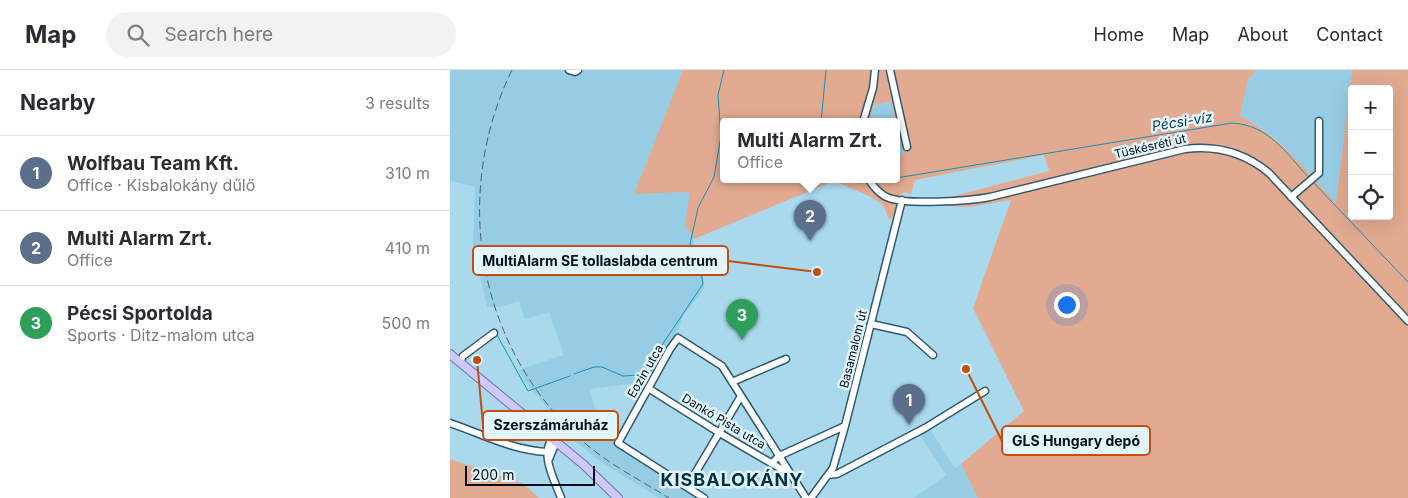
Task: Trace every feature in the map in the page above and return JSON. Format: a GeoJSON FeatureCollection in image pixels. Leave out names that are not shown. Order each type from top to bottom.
{"type":"FeatureCollection","features":[{"type":"Feature","properties":{"kind":"main road"},"geometry":{"type":"LineString","coordinates":[[455,358],[584,465],[618,498]]}},
{"type":"Feature","properties":{"kind":"street"},"geometry":{"type":"LineString","coordinates":[[569,70],[575,72],[578,70]]}},
{"type":"Feature","properties":{"kind":"street"},"geometry":{"type":"LineString","coordinates":[[864,118],[873,88],[875,70]]}},
{"type":"Feature","properties":{"kind":"street"},"geometry":{"type":"LineString","coordinates":[[890,70],[907,147]]}},
{"type":"Feature","properties":{"kind":"street"},"geometry":{"type":"LineString","coordinates":[[1291,197],[1318,175],[1319,121]]}},
{"type":"Feature","properties":{"kind":"street","name":"Tüskésréti út"},"geometry":{"type":"LineString","coordinates":[[872,183],[887,197],[902,200],[982,199],[1175,151],[1204,147],[1228,150],[1254,162],[1269,174],[1408,321]]}},
{"type":"Feature","properties":{"kind":"street","name":"Basamalom út"},"geometry":{"type":"LineString","coordinates":[[812,498],[833,468],[902,200]]}},
{"type":"Feature","properties":{"kind":"street"},"geometry":{"type":"LineString","coordinates":[[871,324],[907,332],[933,355]]}},
{"type":"Feature","properties":{"kind":"street"},"geometry":{"type":"LineString","coordinates":[[455,358],[463,356],[494,334]]}},
{"type":"Feature","properties":{"kind":"street","name":"Eozin utca"},"geometry":{"type":"LineString","coordinates":[[687,487],[618,443],[678,338],[722,366],[732,382]]}},
{"type":"Feature","properties":{"kind":"street"},"geometry":{"type":"LineString","coordinates":[[786,359],[732,382],[806,498]]}},
{"type":"Feature","properties":{"kind":"street","name":"Dankó Pista utca"},"geometry":{"type":"LineString","coordinates":[[648,388],[718,432],[790,473]]}},
{"type":"Feature","properties":{"kind":"street"},"geometry":{"type":"LineString","coordinates":[[828,475],[837,474],[926,428],[985,391]]}},
{"type":"Feature","properties":{"kind":"street"},"geometry":{"type":"LineString","coordinates":[[704,498],[687,487],[740,396]]}},
{"type":"Feature","properties":{"kind":"street"},"geometry":{"type":"LineString","coordinates":[[450,423],[506,445],[547,452]]}},
{"type":"Feature","properties":{"kind":"street"},"geometry":{"type":"LineString","coordinates":[[772,463],[779,456],[845,426]]}},
{"type":"Feature","properties":{"kind":"street"},"geometry":{"type":"LineString","coordinates":[[554,440],[547,452],[561,498]]}},
{"type":"Feature","properties":{"kind":"street"},"geometry":{"type":"LineString","coordinates":[[549,462],[554,440]]}},
{"type":"Feature","properties":{"kind":"shaded area"},"geometry":{"type":"Polygon","coordinates":[[[450,70],[683,70],[634,194],[691,192],[685,225],[694,239],[693,245],[703,265],[704,289],[683,316],[676,336],[648,382],[589,389],[599,420],[612,441],[631,456],[698,498],[659,498],[601,462],[576,442],[528,385],[519,371],[564,355],[549,312],[525,319],[519,301],[500,307],[487,307],[473,246],[475,187],[450,181],[450,70]]]}},
{"type":"Feature","properties":{"kind":"shaded area"},"geometry":{"type":"Polygon","coordinates":[[[683,70],[1257,70],[1248,80],[1240,116],[1280,143],[1336,203],[1348,103],[1348,220],[1393,220],[1393,85],[1350,85],[1352,70],[1408,70],[1408,498],[978,498],[961,464],[1024,411],[973,308],[1011,200],[969,207],[946,206],[954,196],[1049,171],[1044,155],[915,180],[911,194],[903,192],[892,218],[889,219],[883,205],[869,196],[839,183],[900,183],[900,156],[904,155],[900,138],[900,118],[895,118],[891,101],[874,105],[870,118],[720,118],[720,183],[829,183],[694,239],[685,225],[690,192],[634,194],[683,70]]]}},
{"type":"Feature","properties":{"kind":"shaded area"},"geometry":{"type":"Polygon","coordinates":[[[1257,70],[1352,70],[1350,85],[1348,85],[1348,103],[1336,203],[1292,154],[1270,134],[1239,116],[1248,80],[1257,70]]]}},
{"type":"Feature","properties":{"kind":"shaded area"},"geometry":{"type":"Polygon","coordinates":[[[891,101],[895,118],[870,118],[874,105],[891,101]]]}},
{"type":"Feature","properties":{"kind":"shaded area"},"geometry":{"type":"Polygon","coordinates":[[[900,136],[905,155],[900,157],[900,136]]]}},
{"type":"Feature","properties":{"kind":"shaded area"},"geometry":{"type":"Polygon","coordinates":[[[930,429],[955,468],[961,464],[978,498],[914,498],[946,475],[920,435],[930,429]]]}},
{"type":"Feature","properties":{"kind":"shaded area"},"geometry":{"type":"Polygon","coordinates":[[[450,459],[524,484],[539,498],[450,498],[450,459]]]}},
{"type":"Feature","properties":{"kind":"waterway"},"geometry":{"type":"LineString","coordinates":[[720,122],[718,95],[724,70]]}},
{"type":"Feature","properties":{"kind":"waterway","name":"Pécsi-víz"},"geometry":{"type":"LineString","coordinates":[[821,118],[826,70]]}},
{"type":"Feature","properties":{"kind":"waterway","name":"Pécsi-víz"},"geometry":{"type":"LineString","coordinates":[[900,177],[1232,123],[1245,125],[1267,135],[1284,150],[1309,178]]}},
{"type":"Feature","properties":{"kind":"waterway"},"geometry":{"type":"LineString","coordinates":[[574,374],[594,367],[602,367],[623,376],[639,375],[654,369],[658,351],[703,284],[699,262],[690,244],[698,208],[714,177],[720,142]]}},
{"type":"Feature","properties":{"kind":"waterway","name":"Pécsi-víz"},"geometry":{"type":"LineString","coordinates":[[1312,181],[1408,282]]}},
{"type":"Feature","properties":{"kind":"waterway"},"geometry":{"type":"LineString","coordinates":[[497,335],[528,391],[570,376]]}},
{"type":"Feature","properties":{"kind":"railway"},"geometry":{"type":"LineString","coordinates":[[512,70],[493,119],[482,169],[480,220],[485,270],[499,319],[521,365],[550,407],[597,453],[669,498]]}},
{"type":"Feature","properties":{"kind":"place","name":"Multi Alarm Zrt."},"geometry":{"type":"Point","coordinates":[810,241]}},
{"type":"Feature","properties":{"kind":"place","name":"MultiAlarm SE tollaslabda centrum"},"geometry":{"type":"Point","coordinates":[817,272]}},
{"type":"Feature","properties":{"kind":"place","name":"Pécsi Sportolda"},"geometry":{"type":"Point","coordinates":[742,340]}},
{"type":"Feature","properties":{"kind":"place","name":"Szerszámáruház"},"geometry":{"type":"Point","coordinates":[477,360]}},
{"type":"Feature","properties":{"kind":"place","name":"GLS Hungary depó"},"geometry":{"type":"Point","coordinates":[966,369]}},
{"type":"Feature","properties":{"kind":"place","name":"Wolfbau Team Kft."},"geometry":{"type":"Point","coordinates":[909,425]}},
{"type":"Feature","properties":{"kind":"district","name":"KISBALOKÁNY"},"geometry":{"type":"Point","coordinates":[732,479]}}]}
